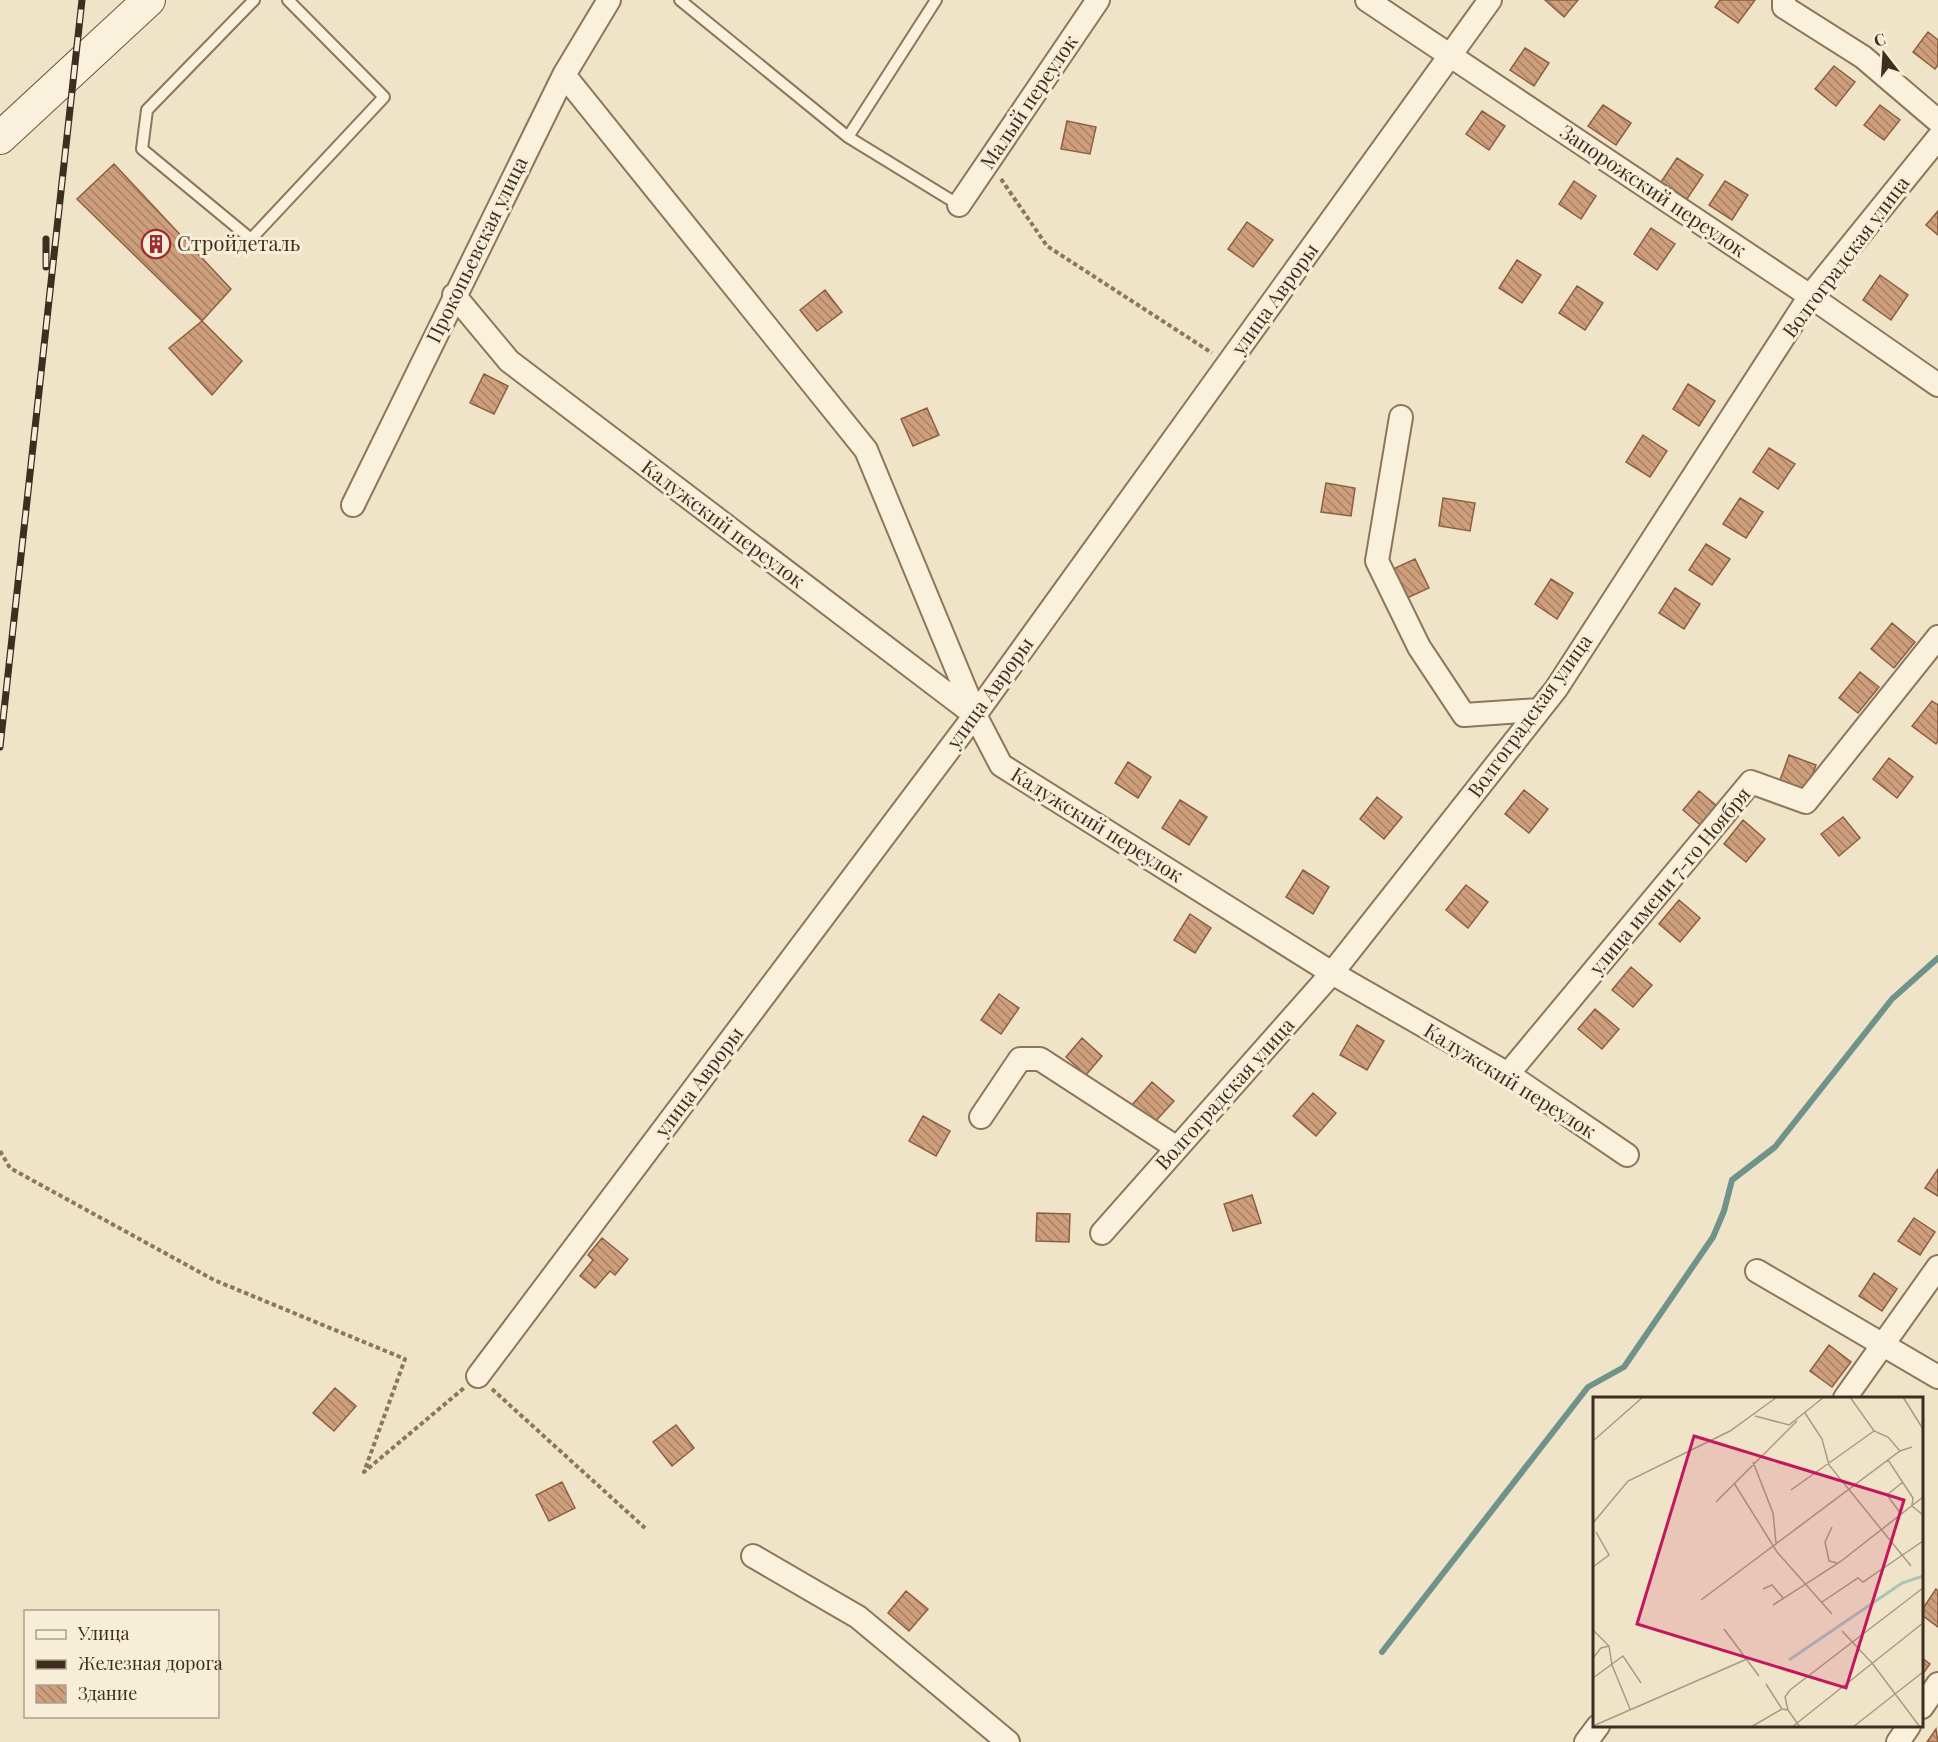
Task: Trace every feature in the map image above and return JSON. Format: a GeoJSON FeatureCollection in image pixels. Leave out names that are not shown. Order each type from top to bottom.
{"type":"FeatureCollection","features":[{"type":"Feature","properties":{"kind":"main road"},"geometry":{"type":"LineString","coordinates":[[0,138],[149,0]]}},
{"type":"Feature","properties":{"kind":"street","name":"Прокопьевская улица"},"geometry":{"type":"LineString","coordinates":[[353,505],[454,295],[564,75],[609,0]]}},
{"type":"Feature","properties":{"kind":"street","name":"Малый переулок"},"geometry":{"type":"LineString","coordinates":[[959,205],[1098,0]]}},
{"type":"Feature","properties":{"kind":"street","name":"Запорожский переулок"},"geometry":{"type":"LineString","coordinates":[[1367,0],[1810,296],[1938,385]]}},
{"type":"Feature","properties":{"kind":"street","name":"улица Авроры"},"geometry":{"type":"LineString","coordinates":[[478,1376],[975,715],[1490,0]]}},
{"type":"Feature","properties":{"kind":"street"},"geometry":{"type":"LineString","coordinates":[[1784,0],[1784,7],[1863,57],[1938,121]]}},
{"type":"Feature","properties":{"kind":"street"},"geometry":{"type":"LineString","coordinates":[[564,75],[866,450],[975,715]]}},
{"type":"Feature","properties":{"kind":"street","name":"Волгоградская улица"},"geometry":{"type":"LineString","coordinates":[[1102,1233],[1332,973],[1556,689],[1810,296],[1938,138]]}},
{"type":"Feature","properties":{"kind":"street","name":"Калужский переулок"},"geometry":{"type":"LineString","coordinates":[[454,295],[509,361],[975,715],[1001,765],[1332,973],[1508,1074],[1627,1155]]}},
{"type":"Feature","properties":{"kind":"street"},"geometry":{"type":"LineString","coordinates":[[1401,417],[1377,561],[1419,647],[1464,715],[1538,710]]}},
{"type":"Feature","properties":{"kind":"street","name":"улица имени 7-го Ноября"},"geometry":{"type":"LineString","coordinates":[[1508,1074],[1751,782],[1806,801],[1938,637]]}},
{"type":"Feature","properties":{"kind":"street"},"geometry":{"type":"LineString","coordinates":[[981,1117],[1020,1059],[1040,1059],[1177,1148]]}},
{"type":"Feature","properties":{"kind":"street"},"geometry":{"type":"LineString","coordinates":[[1846,1397],[1884,1347],[1938,1267]]}},
{"type":"Feature","properties":{"kind":"street"},"geometry":{"type":"LineString","coordinates":[[1757,1271],[1938,1377]]}},
{"type":"Feature","properties":{"kind":"street"},"geometry":{"type":"LineString","coordinates":[[753,1556],[858,1617],[1008,1742]]}},
{"type":"Feature","properties":{"kind":"street"},"geometry":{"type":"LineString","coordinates":[[1923,1706],[1938,1684]]}},
{"type":"Feature","properties":{"kind":"street"},"geometry":{"type":"LineString","coordinates":[[1586,1742],[1597,1727]]}},
{"type":"Feature","properties":{"kind":"street"},"geometry":{"type":"LineString","coordinates":[[1898,1742],[1908,1727]]}},
{"type":"Feature","properties":{"kind":"lane"},"geometry":{"type":"LineString","coordinates":[[254,0],[147,110],[142,149],[251,239],[384,97],[288,0]]}},
{"type":"Feature","properties":{"kind":"lane"},"geometry":{"type":"LineString","coordinates":[[680,0],[848,137],[959,205]]}},
{"type":"Feature","properties":{"kind":"lane"},"geometry":{"type":"LineString","coordinates":[[848,137],[936,0]]}},
{"type":"Feature","properties":{"kind":"path"},"geometry":{"type":"LineString","coordinates":[[989,161],[1047,246],[1228,364]]}},
{"type":"Feature","properties":{"kind":"path"},"geometry":{"type":"LineString","coordinates":[[0,1151],[10,1168],[214,1280],[405,1359],[364,1472],[478,1376],[645,1528]]}},
{"type":"Feature","properties":{"kind":"building"},"geometry":{"type":"Polygon","coordinates":[[[1545,0],[1578,0],[1564,17],[1545,0]]]}},
{"type":"Feature","properties":{"kind":"building"},"geometry":{"type":"Polygon","coordinates":[[[1720,0],[1755,0],[1738,23],[1715,7],[1720,0]]]}},
{"type":"Feature","properties":{"kind":"building"},"geometry":{"type":"Polygon","coordinates":[[[1928,32],[1938,40],[1938,65],[1935,69],[1913,52],[1928,32]]]}},
{"type":"Feature","properties":{"kind":"building"},"geometry":{"type":"Polygon","coordinates":[[[1525,48],[1549,63],[1534,86],[1510,70],[1525,48]]]}},
{"type":"Feature","properties":{"kind":"building"},"geometry":{"type":"Polygon","coordinates":[[[1834,66],[1855,82],[1836,106],[1815,89],[1834,66]]]}},
{"type":"Feature","properties":{"kind":"building"},"geometry":{"type":"Polygon","coordinates":[[[1603,105],[1631,123],[1616,145],[1588,126],[1603,105]]]}},
{"type":"Feature","properties":{"kind":"building"},"geometry":{"type":"Polygon","coordinates":[[[1880,105],[1900,120],[1884,140],[1864,125],[1880,105]]]}},
{"type":"Feature","properties":{"kind":"building"},"geometry":{"type":"Polygon","coordinates":[[[1482,111],[1505,126],[1489,150],[1466,134],[1482,111]]]}},
{"type":"Feature","properties":{"kind":"building"},"geometry":{"type":"Polygon","coordinates":[[[1067,121],[1096,127],[1090,154],[1061,149],[1067,121]]]}},
{"type":"Feature","properties":{"kind":"building"},"geometry":{"type":"Polygon","coordinates":[[[1677,158],[1703,175],[1687,199],[1661,182],[1677,158]]]}},
{"type":"Feature","properties":{"kind":"building","name":"Стройдеталь"},"geometry":{"type":"Polygon","coordinates":[[[114,164],[231,289],[202,321],[77,199],[114,164]]]}},
{"type":"Feature","properties":{"kind":"building"},"geometry":{"type":"Polygon","coordinates":[[[1574,181],[1596,196],[1581,219],[1559,204],[1574,181]]]}},
{"type":"Feature","properties":{"kind":"building"},"geometry":{"type":"Polygon","coordinates":[[[1725,181],[1748,195],[1732,220],[1709,205],[1725,181]]]}},
{"type":"Feature","properties":{"kind":"building"},"geometry":{"type":"Polygon","coordinates":[[[1938,211],[1938,235],[1926,225],[1938,211]]]}},
{"type":"Feature","properties":{"kind":"building"},"geometry":{"type":"Polygon","coordinates":[[[1247,222],[1273,240],[1253,267],[1228,249],[1247,222]]]}},
{"type":"Feature","properties":{"kind":"building"},"geometry":{"type":"Polygon","coordinates":[[[1651,228],[1675,244],[1657,270],[1634,254],[1651,228]]]}},
{"type":"Feature","properties":{"kind":"building"},"geometry":{"type":"Polygon","coordinates":[[[1517,260],[1541,275],[1522,303],[1499,288],[1517,260]]]}},
{"type":"Feature","properties":{"kind":"building"},"geometry":{"type":"Polygon","coordinates":[[[1880,275],[1908,295],[1891,320],[1863,300],[1880,275]]]}},
{"type":"Feature","properties":{"kind":"building"},"geometry":{"type":"Polygon","coordinates":[[[1577,286],[1603,303],[1585,330],[1559,313],[1577,286]]]}},
{"type":"Feature","properties":{"kind":"building"},"geometry":{"type":"Polygon","coordinates":[[[825,290],[842,312],[817,331],[800,310],[825,290]]]}},
{"type":"Feature","properties":{"kind":"building"},"geometry":{"type":"Polygon","coordinates":[[[202,321],[242,361],[212,395],[169,348],[202,321]]]}},
{"type":"Feature","properties":{"kind":"building"},"geometry":{"type":"Polygon","coordinates":[[[484,374],[508,386],[494,414],[470,403],[484,374]]]}},
{"type":"Feature","properties":{"kind":"building"},"geometry":{"type":"Polygon","coordinates":[[[1688,384],[1715,401],[1699,426],[1673,409],[1688,384]]]}},
{"type":"Feature","properties":{"kind":"building"},"geometry":{"type":"Polygon","coordinates":[[[927,408],[939,435],[913,446],[901,419],[927,408]]]}},
{"type":"Feature","properties":{"kind":"building"},"geometry":{"type":"Polygon","coordinates":[[[1643,435],[1667,451],[1650,477],[1626,462],[1643,435]]]}},
{"type":"Feature","properties":{"kind":"building"},"geometry":{"type":"Polygon","coordinates":[[[1769,448],[1795,464],[1778,489],[1753,472],[1769,448]]]}},
{"type":"Feature","properties":{"kind":"building"},"geometry":{"type":"Polygon","coordinates":[[[1326,483],[1355,488],[1351,516],[1321,512],[1326,483]]]}},
{"type":"Feature","properties":{"kind":"building"},"geometry":{"type":"Polygon","coordinates":[[[1443,498],[1475,503],[1470,531],[1439,526],[1443,498]]]}},
{"type":"Feature","properties":{"kind":"building"},"geometry":{"type":"Polygon","coordinates":[[[1740,498],[1763,512],[1746,538],[1723,524],[1740,498]]]}},
{"type":"Feature","properties":{"kind":"building"},"geometry":{"type":"Polygon","coordinates":[[[1706,544],[1730,559],[1712,585],[1689,570],[1706,544]]]}},
{"type":"Feature","properties":{"kind":"building"},"geometry":{"type":"Polygon","coordinates":[[[1415,559],[1429,588],[1407,598],[1393,569],[1415,559]]]}},
{"type":"Feature","properties":{"kind":"building"},"geometry":{"type":"Polygon","coordinates":[[[1551,579],[1573,593],[1557,619],[1535,604],[1551,579]]]}},
{"type":"Feature","properties":{"kind":"building"},"geometry":{"type":"Polygon","coordinates":[[[1675,588],[1700,604],[1684,629],[1659,613],[1675,588]]]}},
{"type":"Feature","properties":{"kind":"building"},"geometry":{"type":"Polygon","coordinates":[[[1892,623],[1915,642],[1894,668],[1871,649],[1892,623]]]}},
{"type":"Feature","properties":{"kind":"building"},"geometry":{"type":"Polygon","coordinates":[[[1860,672],[1879,687],[1858,713],[1839,698],[1860,672]]]}},
{"type":"Feature","properties":{"kind":"building"},"geometry":{"type":"Polygon","coordinates":[[[1932,701],[1938,705],[1938,741],[1936,744],[1912,726],[1932,701]]]}},
{"type":"Feature","properties":{"kind":"building"},"geometry":{"type":"Polygon","coordinates":[[[1789,755],[1816,765],[1805,795],[1778,786],[1789,755]]]}},
{"type":"Feature","properties":{"kind":"building"},"geometry":{"type":"Polygon","coordinates":[[[1889,758],[1913,777],[1897,798],[1873,779],[1889,758]]]}},
{"type":"Feature","properties":{"kind":"building"},"geometry":{"type":"Polygon","coordinates":[[[1128,762],[1151,777],[1138,798],[1115,783],[1128,762]]]}},
{"type":"Feature","properties":{"kind":"building"},"geometry":{"type":"Polygon","coordinates":[[[1524,790],[1548,809],[1529,833],[1505,814],[1524,790]]]}},
{"type":"Feature","properties":{"kind":"building"},"geometry":{"type":"Polygon","coordinates":[[[1699,791],[1722,810],[1706,830],[1683,810],[1699,791]]]}},
{"type":"Feature","properties":{"kind":"building"},"geometry":{"type":"Polygon","coordinates":[[[1377,797],[1402,817],[1384,839],[1360,819],[1377,797]]]}},
{"type":"Feature","properties":{"kind":"building"},"geometry":{"type":"Polygon","coordinates":[[[1180,800],[1207,817],[1189,845],[1162,828],[1180,800]]]}},
{"type":"Feature","properties":{"kind":"building"},"geometry":{"type":"Polygon","coordinates":[[[1843,817],[1860,838],[1839,856],[1821,834],[1843,817]]]}},
{"type":"Feature","properties":{"kind":"building"},"geometry":{"type":"Polygon","coordinates":[[[1743,820],[1765,839],[1746,862],[1724,844],[1743,820]]]}},
{"type":"Feature","properties":{"kind":"building"},"geometry":{"type":"Polygon","coordinates":[[[1303,870],[1329,887],[1313,914],[1286,897],[1303,870]]]}},
{"type":"Feature","properties":{"kind":"building"},"geometry":{"type":"Polygon","coordinates":[[[1466,885],[1488,902],[1468,928],[1446,910],[1466,885]]]}},
{"type":"Feature","properties":{"kind":"building"},"geometry":{"type":"Polygon","coordinates":[[[1679,900],[1700,918],[1680,942],[1659,924],[1679,900]]]}},
{"type":"Feature","properties":{"kind":"building"},"geometry":{"type":"Polygon","coordinates":[[[1190,914],[1211,928],[1195,953],[1174,940],[1190,914]]]}},
{"type":"Feature","properties":{"kind":"building"},"geometry":{"type":"Polygon","coordinates":[[[1631,967],[1652,985],[1633,1007],[1612,990],[1631,967]]]}},
{"type":"Feature","properties":{"kind":"building"},"geometry":{"type":"Polygon","coordinates":[[[999,994],[1019,1008],[1001,1034],[981,1020],[999,994]]]}},
{"type":"Feature","properties":{"kind":"building"},"geometry":{"type":"Polygon","coordinates":[[[1595,1009],[1619,1029],[1602,1049],[1578,1029],[1595,1009]]]}},
{"type":"Feature","properties":{"kind":"building"},"geometry":{"type":"Polygon","coordinates":[[[1357,1025],[1384,1041],[1367,1070],[1340,1055],[1357,1025]]]}},
{"type":"Feature","properties":{"kind":"building"},"geometry":{"type":"Polygon","coordinates":[[[1082,1038],[1102,1056],[1086,1075],[1066,1057],[1082,1038]]]}},
{"type":"Feature","properties":{"kind":"building"},"geometry":{"type":"Polygon","coordinates":[[[1152,1082],[1174,1101],[1153,1124],[1132,1105],[1152,1082]]]}},
{"type":"Feature","properties":{"kind":"building"},"geometry":{"type":"Polygon","coordinates":[[[1313,1093],[1336,1113],[1316,1136],[1293,1116],[1313,1093]]]}},
{"type":"Feature","properties":{"kind":"building"},"geometry":{"type":"Polygon","coordinates":[[[923,1116],[950,1131],[936,1156],[909,1141],[923,1116]]]}},
{"type":"Feature","properties":{"kind":"building"},"geometry":{"type":"Polygon","coordinates":[[[1938,1169],[1938,1196],[1925,1188],[1938,1169]]]}},
{"type":"Feature","properties":{"kind":"building"},"geometry":{"type":"Polygon","coordinates":[[[1252,1195],[1261,1223],[1233,1231],[1224,1204],[1252,1195]]]}},
{"type":"Feature","properties":{"kind":"building"},"geometry":{"type":"Polygon","coordinates":[[[1037,1213],[1070,1214],[1069,1242],[1036,1241],[1037,1213]]]}},
{"type":"Feature","properties":{"kind":"building"},"geometry":{"type":"Polygon","coordinates":[[[1914,1218],[1935,1232],[1920,1255],[1898,1241],[1914,1218]]]}},
{"type":"Feature","properties":{"kind":"building"},"geometry":{"type":"Polygon","coordinates":[[[602,1238],[628,1259],[615,1275],[610,1271],[595,1288],[580,1276],[593,1260],[588,1255],[602,1238]]]}},
{"type":"Feature","properties":{"kind":"building"},"geometry":{"type":"Polygon","coordinates":[[[1874,1273],[1897,1289],[1882,1311],[1859,1296],[1874,1273]]]}},
{"type":"Feature","properties":{"kind":"building"},"geometry":{"type":"Polygon","coordinates":[[[1829,1345],[1851,1362],[1832,1387],[1810,1371],[1829,1345]]]}},
{"type":"Feature","properties":{"kind":"building"},"geometry":{"type":"Polygon","coordinates":[[[335,1388],[356,1406],[334,1431],[313,1413],[335,1388]]]}},
{"type":"Feature","properties":{"kind":"building"},"geometry":{"type":"Polygon","coordinates":[[[676,1425],[694,1448],[672,1466],[653,1442],[676,1425]]]}},
{"type":"Feature","properties":{"kind":"building"},"geometry":{"type":"Polygon","coordinates":[[[562,1482],[575,1508],[549,1521],[536,1495],[562,1482]]]}},
{"type":"Feature","properties":{"kind":"building"},"geometry":{"type":"Polygon","coordinates":[[[1936,1589],[1938,1591],[1938,1627],[1923,1616],[1923,1608],[1936,1589]]]}},
{"type":"Feature","properties":{"kind":"building"},"geometry":{"type":"Polygon","coordinates":[[[906,1591],[928,1609],[909,1631],[888,1613],[906,1591]]]}},
{"type":"Feature","properties":{"kind":"building"},"geometry":{"type":"Polygon","coordinates":[[[1923,1659],[1930,1664],[1923,1674],[1923,1659]]]}},
{"type":"Feature","properties":{"kind":"building"},"geometry":{"type":"Polygon","coordinates":[[[1936,1729],[1938,1742],[1927,1742],[1936,1729]]]}},
{"type":"Feature","properties":{"kind":"waterway"},"geometry":{"type":"LineString","coordinates":[[1382,1652],[1588,1387],[1624,1367],[1713,1237],[1724,1211],[1732,1180],[1775,1147],[1892,999],[1938,958]]}},
{"type":"Feature","properties":{"kind":"railway"},"geometry":{"type":"LineString","coordinates":[[0,747],[82,0]]}},
{"type":"Feature","properties":{"kind":"railway"},"geometry":{"type":"LineString","coordinates":[[46,239],[46,267]]}},
{"type":"Feature","properties":{"kind":"place","name":"Стройдеталь"},"geometry":{"type":"Point","coordinates":[156,244]}}]}
